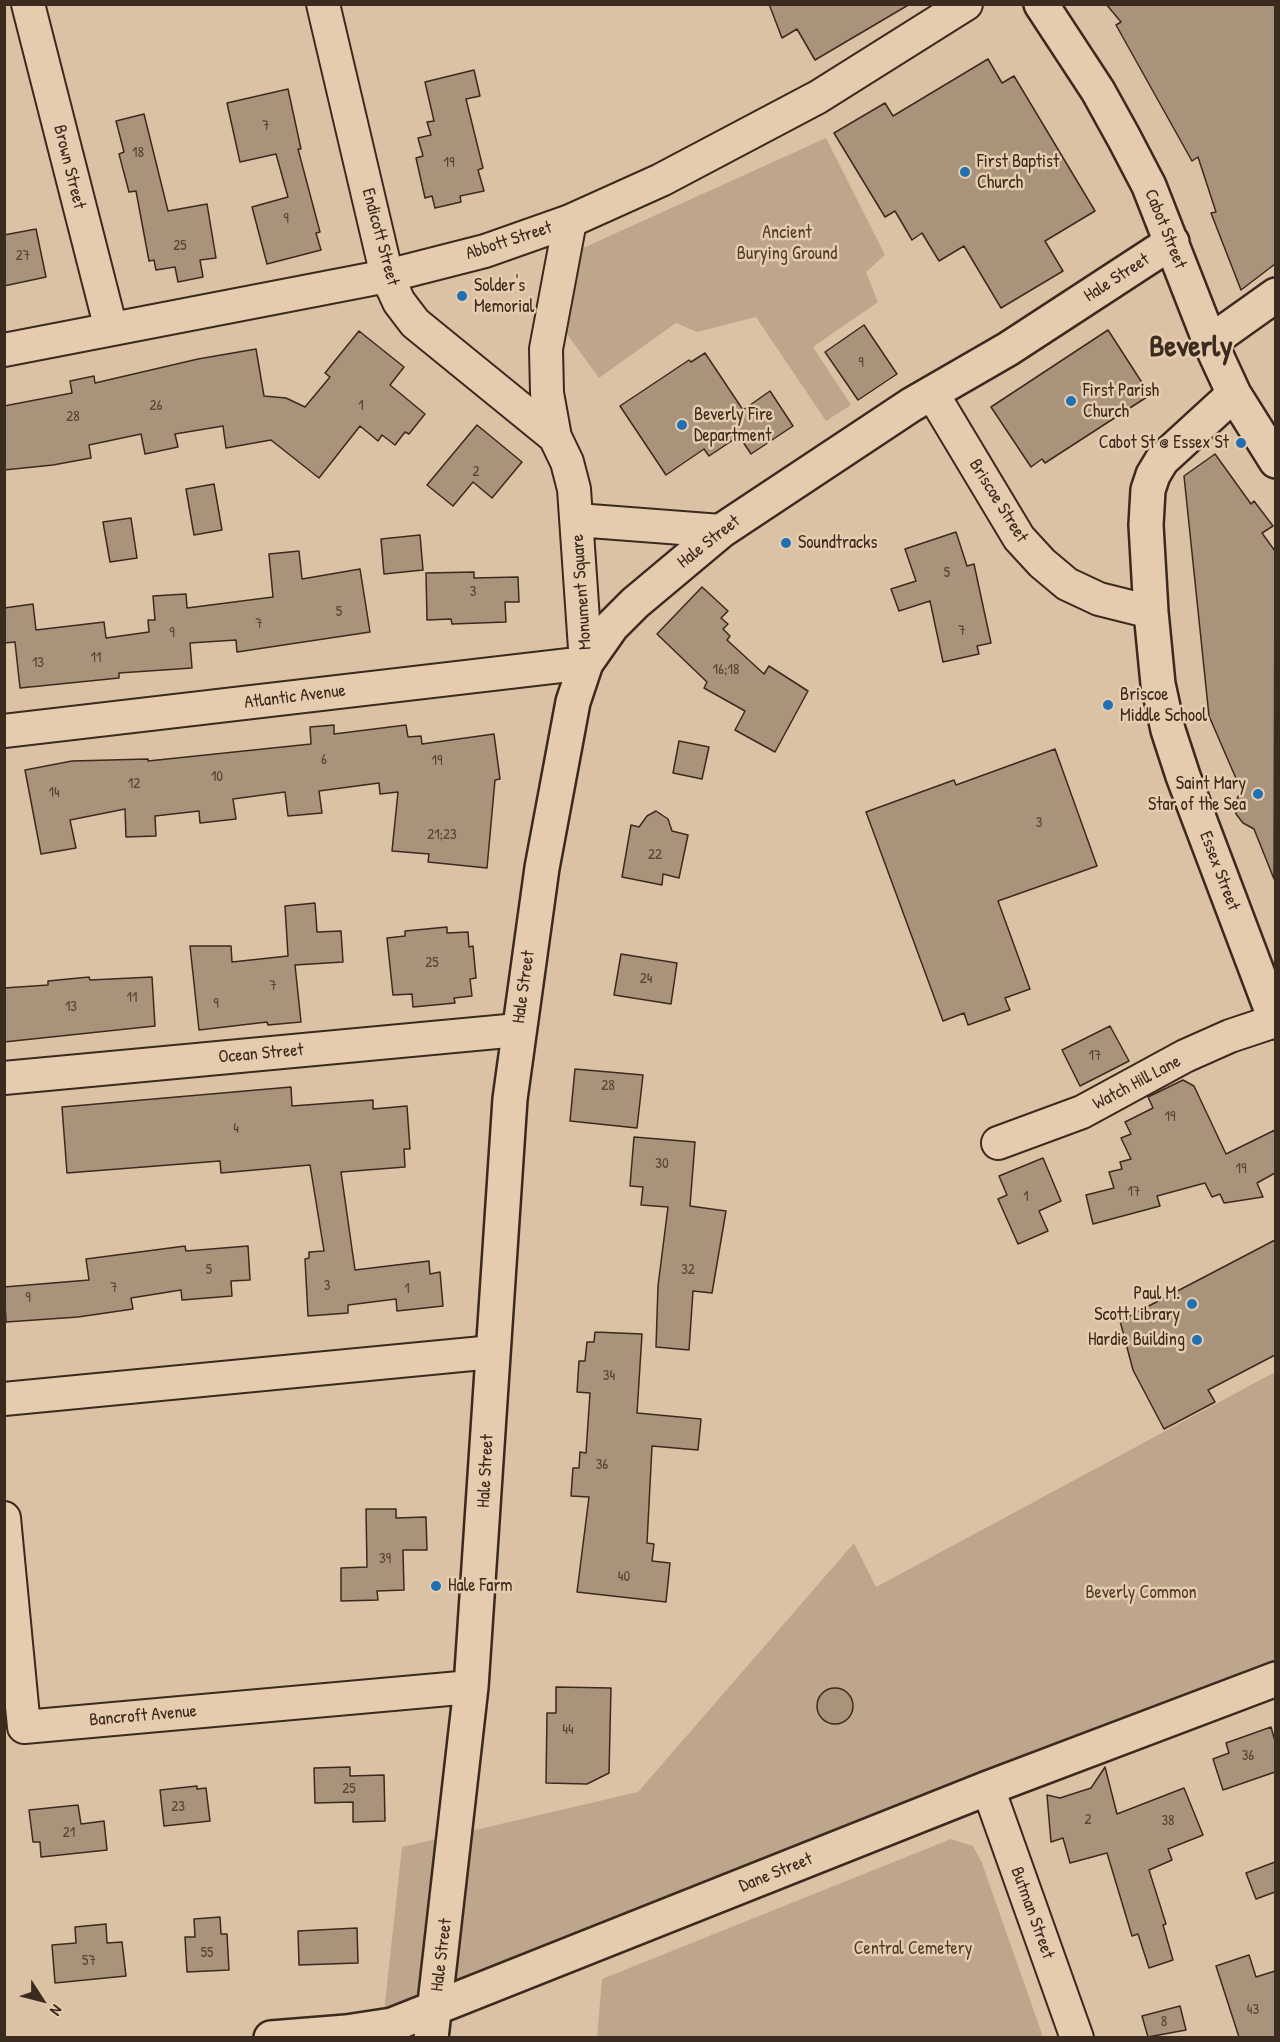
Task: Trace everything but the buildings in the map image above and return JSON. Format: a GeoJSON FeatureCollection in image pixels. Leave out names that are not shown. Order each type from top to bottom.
{"type":"FeatureCollection","features":[{"type":"Feature","properties":{"kind":"street","name":"Brown Street"},"geometry":{"type":"LineString","coordinates":[[28,4],[111,329]]}},
{"type":"Feature","properties":{"kind":"street","name":"Endicott Street"},"geometry":{"type":"LineString","coordinates":[[323,4],[387,276],[399,302],[415,323],[555,437]]}},
{"type":"Feature","properties":{"kind":"street","name":"Abbott Street"},"geometry":{"type":"LineString","coordinates":[[4,350],[387,276],[485,251],[570,221],[661,180],[818,97],[966,4]]}},
{"type":"Feature","properties":{"kind":"street","name":"Cabot Street"},"geometry":{"type":"LineString","coordinates":[[1041,4],[1098,91],[1149,186],[1210,342],[1234,394],[1275,460]]}},
{"type":"Feature","properties":{"kind":"street","name":"Monument Square"},"geometry":{"type":"LineString","coordinates":[[570,221],[546,348],[547,393],[555,437],[567,462],[574,489],[586,663]]}},
{"type":"Feature","properties":{"kind":"street","name":"Hale Street"},"geometry":{"type":"LineString","coordinates":[[433,2023],[471,1687],[503,1167],[518,1030],[542,868],[573,702],[586,663],[612,626],[635,603],[721,531],[932,393],[1016,343],[1172,242]]}},
{"type":"Feature","properties":{"kind":"street"},"geometry":{"type":"LineString","coordinates":[[1210,342],[1275,295]]}},
{"type":"Feature","properties":{"kind":"street","name":"Briscoe Street"},"geometry":{"type":"LineString","coordinates":[[932,393],[1019,538],[1042,563],[1067,584],[1099,598],[1151,612]]}},
{"type":"Feature","properties":{"kind":"street","name":"Essex Street"},"geometry":{"type":"LineString","coordinates":[[1234,394],[1162,460],[1153,475],[1148,490],[1146,525],[1151,612],[1158,684],[1168,730],[1275,1022]]}},
{"type":"Feature","properties":{"kind":"street","name":"Monument Square"},"geometry":{"type":"LineString","coordinates":[[577,520],[721,531]]}},
{"type":"Feature","properties":{"kind":"street","name":"Atlantic Avenue"},"geometry":{"type":"LineString","coordinates":[[4,731],[586,663]]}},
{"type":"Feature","properties":{"kind":"street","name":"Watch Hill Lane"},"geometry":{"type":"LineString","coordinates":[[998,1143],[1082,1112],[1194,1052],[1230,1036],[1275,1022]]}},
{"type":"Feature","properties":{"kind":"street","name":"Ocean Street"},"geometry":{"type":"LineString","coordinates":[[4,1078],[518,1030]]}},
{"type":"Feature","properties":{"kind":"street"},"geometry":{"type":"LineString","coordinates":[[4,1399],[493,1353]]}},
{"type":"Feature","properties":{"kind":"street","name":"Bancroft Avenue"},"geometry":{"type":"LineString","coordinates":[[4,1518],[24,1727],[471,1687]]}},
{"type":"Feature","properties":{"kind":"street","name":"Dane Street"},"geometry":{"type":"LineString","coordinates":[[271,2037],[433,2023],[988,1788],[1275,1679]]}},
{"type":"Feature","properties":{"kind":"street","name":"Butman Street"},"geometry":{"type":"LineString","coordinates":[[988,1788],[1077,2037]]}},
{"type":"Feature","properties":{"kind":"green space","name":"Ancient Burying Ground"},"geometry":{"type":"Polygon","coordinates":[[[826,138],[885,255],[866,272],[878,302],[813,347],[851,405],[826,421],[756,317],[697,332],[676,323],[599,378],[562,327],[572,253],[826,138]]]}},
{"type":"Feature","properties":{"kind":"green space","name":"Beverly Common"},"geometry":{"type":"Polygon","coordinates":[[[1275,1372],[1275,1680],[384,2012],[402,1847],[638,1792],[854,1543],[876,1587],[1275,1372]]]}},
{"type":"Feature","properties":{"kind":"green space","name":"Central Cemetery"},"geometry":{"type":"Polygon","coordinates":[[[951,1839],[973,1846],[982,1863],[1043,2037],[597,2037],[602,1979],[951,1839]]]}},
{"type":"Feature","properties":{"kind":"place","name":"First Baptist Church"},"geometry":{"type":"Point","coordinates":[965,172]}},
{"type":"Feature","properties":{"kind":"place","name":"Solder's Memorial"},"geometry":{"type":"Point","coordinates":[462,296]}},
{"type":"Feature","properties":{"kind":"place","name":"First Parish Church"},"geometry":{"type":"Point","coordinates":[1071,401]}},
{"type":"Feature","properties":{"kind":"place","name":"Beverly Fire Department"},"geometry":{"type":"Point","coordinates":[682,425]}},
{"type":"Feature","properties":{"kind":"place","name":"Cabot St @ Essex St"},"geometry":{"type":"Point","coordinates":[1241,443]}},
{"type":"Feature","properties":{"kind":"place","name":"Soundtracks"},"geometry":{"type":"Point","coordinates":[786,543]}},
{"type":"Feature","properties":{"kind":"place","name":"Briscoe Middle School"},"geometry":{"type":"Point","coordinates":[1108,705]}},
{"type":"Feature","properties":{"kind":"place","name":"Saint Mary Star of the Sea"},"geometry":{"type":"Point","coordinates":[1258,794]}},
{"type":"Feature","properties":{"kind":"place","name":"Paul M. Scott Library"},"geometry":{"type":"Point","coordinates":[1192,1304]}},
{"type":"Feature","properties":{"kind":"place","name":"Hardie Building"},"geometry":{"type":"Point","coordinates":[1197,1340]}},
{"type":"Feature","properties":{"kind":"place","name":"Hale Farm"},"geometry":{"type":"Point","coordinates":[436,1586]}},
{"type":"Feature","properties":{"kind":"district","name":"Beverly"},"geometry":{"type":"Point","coordinates":[1191,348]}}]}
